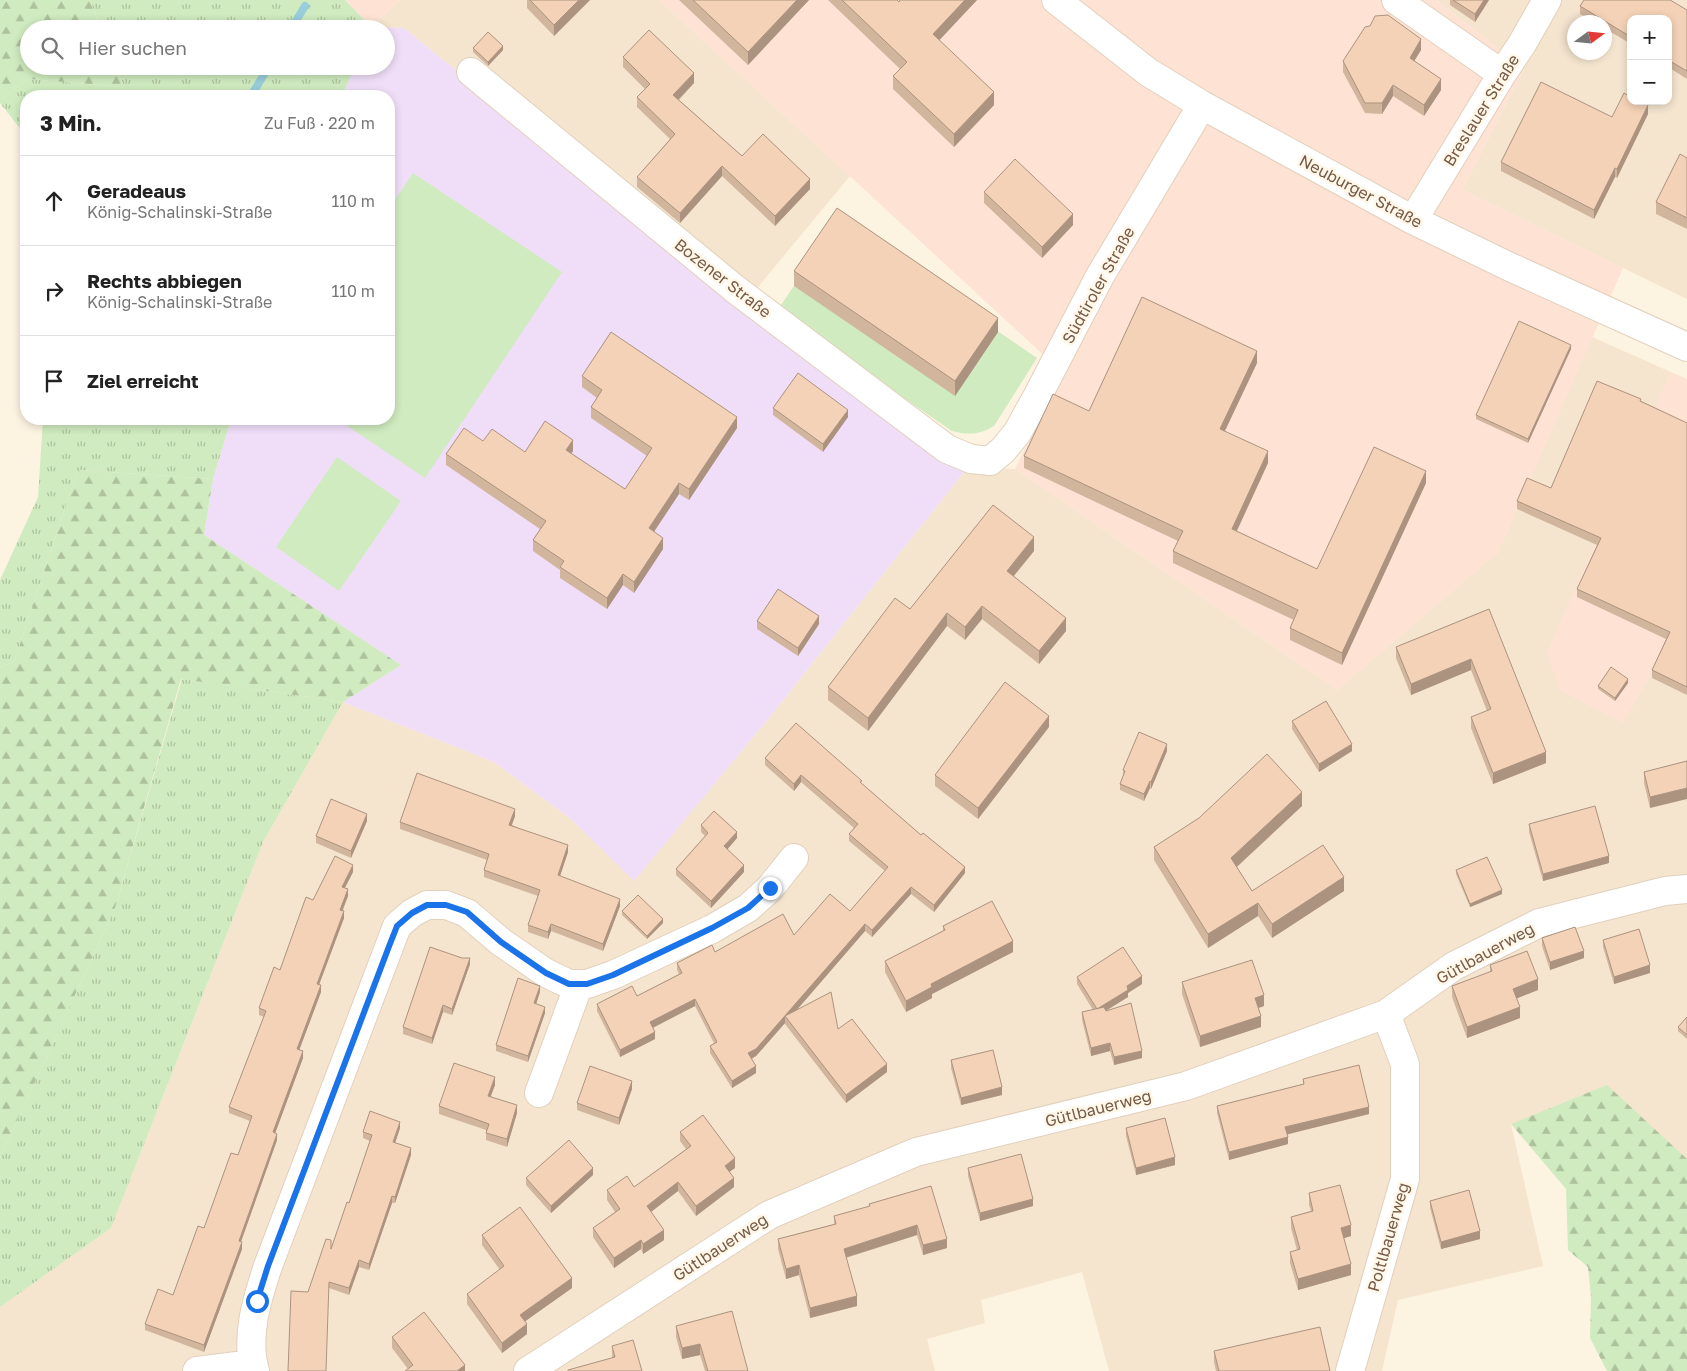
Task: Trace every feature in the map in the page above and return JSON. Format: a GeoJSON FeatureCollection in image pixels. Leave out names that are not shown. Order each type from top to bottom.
{"type":"FeatureCollection","features":[{"type":"Feature","properties":{"kind":"street","name":"Neuburger Straße"},"geometry":{"type":"LineString","coordinates":[[1056,0],[1148,72],[1202,105],[1413,220],[1510,268],[1687,347]]}},
{"type":"Feature","properties":{"kind":"street"},"geometry":{"type":"LineString","coordinates":[[1396,0],[1502,74]]}},
{"type":"Feature","properties":{"kind":"street","name":"Breslauer Straße"},"geometry":{"type":"LineString","coordinates":[[1413,220],[1522,44],[1547,0]]}},
{"type":"Feature","properties":{"kind":"street","name":"Bozener Straße"},"geometry":{"type":"LineString","coordinates":[[471,72],[722,278],[947,449],[971,460],[990,461]]}},
{"type":"Feature","properties":{"kind":"street","name":"Südtiroler Straße"},"geometry":{"type":"LineString","coordinates":[[990,461],[1003,450],[1017,433],[1100,276],[1202,105]]}},
{"type":"Feature","properties":{"kind":"street"},"geometry":{"type":"LineString","coordinates":[[197,1371],[254,1367],[252,1333],[254,1317],[268,1266],[397,926],[412,913],[427,905],[446,905],[467,912],[501,942],[546,973],[569,984],[587,984],[613,975],[712,928],[748,908],[770,888],[794,858]]}},
{"type":"Feature","properties":{"kind":"street","name":"Gütlbauerweg"},"geometry":{"type":"LineString","coordinates":[[528,1371],[769,1215],[916,1152],[1186,1086],[1386,1014],[1454,966],[1539,923],[1665,892],[1687,889]]}},
{"type":"Feature","properties":{"kind":"street"},"geometry":{"type":"LineString","coordinates":[[539,1094],[579,984]]}},
{"type":"Feature","properties":{"kind":"street","name":"Poltlbauerweg"},"geometry":{"type":"LineString","coordinates":[[1350,1371],[1405,1178],[1405,1064],[1386,1014]]}},
{"type":"Feature","properties":{"kind":"shaded area"},"geometry":{"type":"Polygon","coordinates":[[[345,0],[400,0],[379,20],[364,20],[345,0]]]}},
{"type":"Feature","properties":{"kind":"shaded area"},"geometry":{"type":"Polygon","coordinates":[[[400,0],[659,0],[850,176],[753,293],[458,72],[404,28],[395,28],[395,20],[379,20],[400,0]]]}},
{"type":"Feature","properties":{"kind":"shaded area"},"geometry":{"type":"Polygon","coordinates":[[[659,0],[1436,0],[1524,69],[1462,190],[1623,268],[1498,552],[1337,690],[1015,469],[1062,372],[659,0]]]}},
{"type":"Feature","properties":{"kind":"shaded area"},"geometry":{"type":"Polygon","coordinates":[[[1436,0],[1687,0],[1687,299],[1462,190],[1524,69],[1436,0]]]}},
{"type":"Feature","properties":{"kind":"shaded area"},"geometry":{"type":"Polygon","coordinates":[[[395,28],[404,28],[704,272],[968,467],[769,718],[634,881],[571,819],[494,762],[343,702],[401,665],[204,535],[213,479],[229,425],[395,425],[395,90],[345,90],[351,75],[395,75],[395,28]]]}},
{"type":"Feature","properties":{"kind":"shaded area"},"geometry":{"type":"Polygon","coordinates":[[[1592,337],[1673,373],[1667,380],[1687,614],[1687,1162],[1511,1124],[1543,1266],[1398,1300],[1382,1371],[1109,1371],[1082,1272],[981,1300],[985,1323],[927,1339],[935,1371],[0,1371],[0,1307],[111,1228],[263,842],[343,702],[494,762],[571,819],[634,880],[769,718],[968,467],[1015,469],[1337,690],[1498,552],[1592,337]]]}},
{"type":"Feature","properties":{"kind":"shaded area"},"geometry":{"type":"Polygon","coordinates":[[[1673,373],[1687,379],[1687,614],[1623,723],[1560,690],[1547,653],[1667,380],[1673,373]]]}},
{"type":"Feature","properties":{"kind":"green space"},"geometry":{"type":"Polygon","coordinates":[[[0,0],[90,0],[98,20],[20,20],[20,75],[119,75],[124,87],[28,79],[0,100],[0,0]]]}},
{"type":"Feature","properties":{"kind":"green space"},"geometry":{"type":"Polygon","coordinates":[[[90,0],[345,0],[364,20],[98,20],[90,0]]]}},
{"type":"Feature","properties":{"kind":"green space"},"geometry":{"type":"Polygon","coordinates":[[[119,75],[351,75],[345,90],[20,90],[20,128],[0,103],[0,100],[28,79],[124,87],[119,75]]]}},
{"type":"Feature","properties":{"kind":"green space"},"geometry":{"type":"Polygon","coordinates":[[[413,173],[562,272],[425,478],[346,425],[395,425],[395,200],[413,173]]]}},
{"type":"Feature","properties":{"kind":"green space"},"geometry":{"type":"Polygon","coordinates":[[[837,222],[1037,358],[994,426],[984,431],[973,433],[952,431],[777,311],[837,222]]]}},
{"type":"Feature","properties":{"kind":"green space"},"geometry":{"type":"Polygon","coordinates":[[[43,425],[229,425],[213,479],[78,470],[14,662],[0,667],[0,580],[38,497],[43,425]]]}},
{"type":"Feature","properties":{"kind":"green space"},"geometry":{"type":"Polygon","coordinates":[[[337,457],[401,501],[339,591],[276,547],[337,457]]]}},
{"type":"Feature","properties":{"kind":"green space"},"geometry":{"type":"Polygon","coordinates":[[[78,470],[213,479],[204,535],[401,665],[343,702],[181,679],[115,908],[0,1158],[0,667],[14,662],[78,470]]]}},
{"type":"Feature","properties":{"kind":"green space"},"geometry":{"type":"Polygon","coordinates":[[[182,679],[343,702],[263,842],[111,1228],[0,1307],[0,1158],[115,908],[182,679]]]}},
{"type":"Feature","properties":{"kind":"green space"},"geometry":{"type":"Polygon","coordinates":[[[1607,1085],[1687,1159],[1687,1371],[1607,1371],[1590,1338],[1591,1297],[1588,1267],[1568,1250],[1566,1189],[1511,1124],[1607,1085]]]}},
{"type":"Feature","properties":{"kind":"building"},"geometry":{"type":"Polygon","coordinates":[[[530,0],[579,0],[554,25],[530,0]]]}},
{"type":"Feature","properties":{"kind":"building"},"geometry":{"type":"Polygon","coordinates":[[[693,0],[797,0],[748,52],[693,0]]]}},
{"type":"Feature","properties":{"kind":"building"},"geometry":{"type":"Polygon","coordinates":[[[842,0],[897,0],[899,2],[900,0],[965,0],[933,34],[994,92],[954,134],[893,76],[907,62],[842,0]]]}},
{"type":"Feature","properties":{"kind":"building"},"geometry":{"type":"Polygon","coordinates":[[[1453,0],[1484,0],[1475,14],[1453,0]]]}},
{"type":"Feature","properties":{"kind":"building"},"geometry":{"type":"Polygon","coordinates":[[[1584,0],[1670,0],[1687,10],[1687,71],[1672,62],[1672,15],[1627,15],[1627,35],[1612,25],[1612,15],[1595,15],[1580,6],[1584,0]]]}},
{"type":"Feature","properties":{"kind":"building"},"geometry":{"type":"Polygon","coordinates":[[[1388,15],[1421,39],[1410,58],[1441,79],[1424,105],[1393,85],[1382,103],[1365,103],[1343,61],[1365,27],[1370,26],[1375,16],[1388,15]]]}},
{"type":"Feature","properties":{"kind":"building"},"geometry":{"type":"Polygon","coordinates":[[[649,30],[694,73],[673,95],[742,156],[763,134],[810,179],[775,216],[722,166],[680,213],[637,177],[675,134],[637,97],[650,84],[623,57],[649,30]]]}},
{"type":"Feature","properties":{"kind":"building"},"geometry":{"type":"Polygon","coordinates":[[[488,32],[503,46],[488,62],[473,48],[488,32]]]}},
{"type":"Feature","properties":{"kind":"building"},"geometry":{"type":"Polygon","coordinates":[[[1541,82],[1612,117],[1624,93],[1627,95],[1627,105],[1648,105],[1617,169],[1615,168],[1594,210],[1501,162],[1541,82]]]}},
{"type":"Feature","properties":{"kind":"building"},"geometry":{"type":"Polygon","coordinates":[[[1680,154],[1687,158],[1687,218],[1656,202],[1680,154]]]}},
{"type":"Feature","properties":{"kind":"building"},"geometry":{"type":"Polygon","coordinates":[[[1015,159],[1073,214],[1042,247],[984,192],[1015,159]]]}},
{"type":"Feature","properties":{"kind":"building"},"geometry":{"type":"Polygon","coordinates":[[[837,208],[998,318],[955,381],[794,271],[837,208]]]}},
{"type":"Feature","properties":{"kind":"building"},"geometry":{"type":"Polygon","coordinates":[[[1142,297],[1257,351],[1220,429],[1268,451],[1232,529],[1317,569],[1374,447],[1426,471],[1342,653],[1290,628],[1298,610],[1173,551],[1183,531],[1024,456],[1053,394],[1089,411],[1142,297]]]}},
{"type":"Feature","properties":{"kind":"building"},"geometry":{"type":"Polygon","coordinates":[[[1519,321],[1571,345],[1528,439],[1476,415],[1519,321]]]}},
{"type":"Feature","properties":{"kind":"building"},"geometry":{"type":"Polygon","coordinates":[[[611,332],[737,417],[689,489],[679,483],[649,528],[663,538],[634,582],[623,574],[607,598],[560,567],[564,561],[533,540],[546,521],[446,454],[464,428],[483,441],[492,429],[525,452],[545,421],[573,440],[566,450],[625,489],[652,448],[591,407],[602,390],[582,376],[611,332]]]}},
{"type":"Feature","properties":{"kind":"building"},"geometry":{"type":"Polygon","coordinates":[[[798,373],[848,410],[823,444],[773,408],[798,373]]]}},
{"type":"Feature","properties":{"kind":"building"},"geometry":{"type":"Polygon","coordinates":[[[1597,381],[1641,399],[1640,401],[1687,423],[1687,687],[1652,670],[1670,632],[1577,589],[1601,538],[1517,501],[1527,478],[1551,488],[1597,381]]]}},
{"type":"Feature","properties":{"kind":"building"},"geometry":{"type":"Polygon","coordinates":[[[993,505],[1034,537],[1007,571],[1066,618],[1039,651],[982,606],[965,627],[947,613],[868,718],[828,687],[895,598],[910,609],[993,505]]]}},
{"type":"Feature","properties":{"kind":"building"},"geometry":{"type":"Polygon","coordinates":[[[778,589],[819,616],[798,648],[757,621],[778,589]]]}},
{"type":"Feature","properties":{"kind":"building"},"geometry":{"type":"Polygon","coordinates":[[[1489,609],[1546,752],[1493,773],[1471,717],[1491,709],[1471,659],[1411,684],[1396,647],[1489,609]]]}},
{"type":"Feature","properties":{"kind":"building"},"geometry":{"type":"Polygon","coordinates":[[[1611,667],[1628,679],[1615,698],[1598,686],[1611,667]]]}},
{"type":"Feature","properties":{"kind":"building"},"geometry":{"type":"Polygon","coordinates":[[[1005,682],[1049,716],[978,808],[935,775],[1005,682]]]}},
{"type":"Feature","properties":{"kind":"building"},"geometry":{"type":"Polygon","coordinates":[[[1326,701],[1352,744],[1319,764],[1292,721],[1326,701]]]}},
{"type":"Feature","properties":{"kind":"building"},"geometry":{"type":"Polygon","coordinates":[[[796,723],[921,835],[923,833],[965,867],[934,905],[911,887],[872,930],[865,924],[756,1049],[748,1053],[756,1066],[732,1081],[710,1046],[717,1042],[695,999],[650,1022],[655,1032],[620,1050],[597,1004],[632,986],[637,996],[682,973],[677,963],[712,945],[715,952],[783,914],[794,935],[830,894],[850,911],[888,867],[849,834],[858,824],[801,775],[794,784],[765,758],[796,723]]]}},
{"type":"Feature","properties":{"kind":"building"},"geometry":{"type":"Polygon","coordinates":[[[1139,732],[1167,744],[1144,794],[1120,784],[1125,771],[1123,770],[1139,732]]]}},
{"type":"Feature","properties":{"kind":"building"},"geometry":{"type":"Polygon","coordinates":[[[1267,754],[1302,792],[1231,858],[1252,891],[1323,845],[1344,877],[1272,924],[1258,903],[1208,934],[1154,847],[1199,818],[1267,754]]]}},
{"type":"Feature","properties":{"kind":"building"},"geometry":{"type":"Polygon","coordinates":[[[1687,761],[1687,788],[1650,797],[1644,772],[1687,761]]]}},
{"type":"Feature","properties":{"kind":"building"},"geometry":{"type":"Polygon","coordinates":[[[417,773],[515,809],[509,825],[568,845],[558,875],[620,899],[603,944],[551,924],[548,932],[528,925],[540,890],[484,870],[489,854],[400,822],[417,773]]]}},
{"type":"Feature","properties":{"kind":"building"},"geometry":{"type":"Polygon","coordinates":[[[331,799],[367,814],[351,851],[316,836],[331,799]]]}},
{"type":"Feature","properties":{"kind":"building"},"geometry":{"type":"Polygon","coordinates":[[[1595,806],[1609,856],[1543,874],[1529,824],[1595,806]]]}},
{"type":"Feature","properties":{"kind":"building"},"geometry":{"type":"Polygon","coordinates":[[[714,811],[737,832],[724,846],[744,865],[711,901],[676,869],[708,833],[701,825],[714,811]]]}},
{"type":"Feature","properties":{"kind":"building"},"geometry":{"type":"Polygon","coordinates":[[[335,856],[353,865],[342,887],[348,889],[340,910],[344,911],[317,984],[321,985],[297,1049],[303,1051],[273,1132],[277,1134],[239,1241],[242,1242],[204,1345],[145,1324],[158,1289],[173,1295],[198,1226],[204,1228],[231,1153],[238,1155],[252,1116],[229,1107],[266,1011],[259,1008],[274,967],[280,970],[306,897],[313,900],[335,856]]]}},
{"type":"Feature","properties":{"kind":"building"},"geometry":{"type":"Polygon","coordinates":[[[1487,857],[1502,890],[1470,904],[1456,870],[1487,857]]]}},
{"type":"Feature","properties":{"kind":"building"},"geometry":{"type":"Polygon","coordinates":[[[638,895],[663,919],[647,936],[622,911],[638,895]]]}},
{"type":"Feature","properties":{"kind":"building"},"geometry":{"type":"Polygon","coordinates":[[[992,901],[1013,941],[931,984],[932,987],[906,1001],[885,961],[945,930],[943,926],[992,901]]]}},
{"type":"Feature","properties":{"kind":"building"},"geometry":{"type":"Polygon","coordinates":[[[1575,927],[1584,951],[1550,962],[1542,938],[1575,927]]]}},
{"type":"Feature","properties":{"kind":"building"},"geometry":{"type":"Polygon","coordinates":[[[1639,929],[1650,965],[1614,977],[1603,940],[1639,929]]]}},
{"type":"Feature","properties":{"kind":"building"},"geometry":{"type":"Polygon","coordinates":[[[430,947],[462,958],[470,958],[452,1009],[443,1005],[432,1038],[403,1027],[430,947]]]}},
{"type":"Feature","properties":{"kind":"building"},"geometry":{"type":"Polygon","coordinates":[[[1123,947],[1142,976],[1127,986],[1128,990],[1097,1009],[1077,977],[1123,947]]]}},
{"type":"Feature","properties":{"kind":"building"},"geometry":{"type":"Polygon","coordinates":[[[1527,951],[1538,979],[1513,989],[1520,1007],[1467,1027],[1452,986],[1492,971],[1490,965],[1527,951]]]}},
{"type":"Feature","properties":{"kind":"building"},"geometry":{"type":"Polygon","coordinates":[[[1252,960],[1264,995],[1255,998],[1261,1016],[1200,1036],[1182,982],[1252,960]]]}},
{"type":"Feature","properties":{"kind":"building"},"geometry":{"type":"Polygon","coordinates":[[[518,978],[540,986],[534,1003],[545,1007],[528,1056],[496,1045],[518,978]]]}},
{"type":"Feature","properties":{"kind":"building"},"geometry":{"type":"Polygon","coordinates":[[[831,992],[838,1029],[852,1019],[887,1064],[846,1095],[785,1016],[831,992]]]}},
{"type":"Feature","properties":{"kind":"building"},"geometry":{"type":"Polygon","coordinates":[[[1131,1003],[1142,1051],[1114,1057],[1110,1043],[1091,1048],[1082,1012],[1104,1007],[1106,1011],[1131,1003]]]}},
{"type":"Feature","properties":{"kind":"building"},"geometry":{"type":"Polygon","coordinates":[[[1687,1017],[1687,1035],[1678,1027],[1687,1017]]]}},
{"type":"Feature","properties":{"kind":"building"},"geometry":{"type":"Polygon","coordinates":[[[993,1050],[1002,1087],[961,1098],[951,1060],[993,1050]]]}},
{"type":"Feature","properties":{"kind":"building"},"geometry":{"type":"Polygon","coordinates":[[[454,1063],[495,1077],[488,1096],[517,1105],[507,1139],[486,1133],[489,1124],[439,1106],[454,1063]]]}},
{"type":"Feature","properties":{"kind":"building"},"geometry":{"type":"Polygon","coordinates":[[[1359,1065],[1369,1107],[1285,1127],[1288,1137],[1229,1152],[1217,1106],[1304,1084],[1303,1079],[1359,1065]]]}},
{"type":"Feature","properties":{"kind":"building"},"geometry":{"type":"Polygon","coordinates":[[[590,1066],[632,1081],[619,1118],[577,1103],[590,1066]]]}},
{"type":"Feature","properties":{"kind":"building"},"geometry":{"type":"Polygon","coordinates":[[[370,1111],[400,1122],[393,1142],[411,1148],[395,1197],[392,1196],[369,1264],[359,1260],[349,1288],[329,1282],[326,1371],[288,1371],[291,1291],[308,1292],[326,1239],[331,1240],[331,1249],[372,1135],[363,1132],[370,1111]]]}},
{"type":"Feature","properties":{"kind":"building"},"geometry":{"type":"Polygon","coordinates":[[[703,1115],[735,1158],[725,1166],[734,1178],[696,1206],[678,1182],[647,1206],[664,1230],[643,1244],[641,1240],[614,1258],[593,1228],[620,1209],[607,1190],[627,1176],[634,1187],[691,1146],[680,1132],[703,1115]]]}},
{"type":"Feature","properties":{"kind":"building"},"geometry":{"type":"Polygon","coordinates":[[[1165,1118],[1175,1157],[1136,1168],[1126,1128],[1165,1118]]]}},
{"type":"Feature","properties":{"kind":"building"},"geometry":{"type":"Polygon","coordinates":[[[569,1140],[593,1168],[551,1206],[526,1178],[569,1140]]]}},
{"type":"Feature","properties":{"kind":"building"},"geometry":{"type":"Polygon","coordinates":[[[1021,1154],[1033,1199],[980,1213],[968,1168],[1021,1154]]]}},
{"type":"Feature","properties":{"kind":"building"},"geometry":{"type":"Polygon","coordinates":[[[1340,1185],[1351,1225],[1341,1228],[1351,1264],[1298,1279],[1290,1252],[1300,1249],[1291,1217],[1313,1211],[1309,1193],[1340,1185]]]}},
{"type":"Feature","properties":{"kind":"building"},"geometry":{"type":"Polygon","coordinates":[[[931,1186],[947,1239],[923,1245],[917,1225],[844,1249],[857,1296],[810,1308],[799,1265],[786,1269],[778,1239],[836,1224],[834,1216],[931,1186]]]}},
{"type":"Feature","properties":{"kind":"building"},"geometry":{"type":"Polygon","coordinates":[[[1469,1190],[1480,1231],[1441,1242],[1430,1201],[1469,1190]]]}},
{"type":"Feature","properties":{"kind":"building"},"geometry":{"type":"Polygon","coordinates":[[[520,1207],[572,1278],[520,1315],[527,1324],[502,1343],[467,1294],[504,1266],[482,1235],[520,1207]]]}},
{"type":"Feature","properties":{"kind":"building"},"geometry":{"type":"Polygon","coordinates":[[[732,1311],[748,1371],[708,1371],[700,1344],[682,1348],[676,1326],[732,1311]]]}},
{"type":"Feature","properties":{"kind":"building"},"geometry":{"type":"Polygon","coordinates":[[[424,1312],[465,1365],[457,1371],[405,1371],[413,1365],[392,1337],[424,1312]]]}},
{"type":"Feature","properties":{"kind":"building"},"geometry":{"type":"Polygon","coordinates":[[[1320,1327],[1330,1371],[1219,1371],[1214,1351],[1320,1327]]]}},
{"type":"Feature","properties":{"kind":"building"},"geometry":{"type":"Polygon","coordinates":[[[633,1340],[642,1371],[568,1371],[615,1357],[612,1346],[633,1340]]]}},
{"type":"Feature","properties":{"kind":"waterway"},"geometry":{"type":"LineString","coordinates":[[296,20],[305,6]]}},
{"type":"Feature","properties":{"kind":"waterway"},"geometry":{"type":"LineString","coordinates":[[255,90],[264,75]]}},
{"type":"Feature","properties":{"kind":"route"},"geometry":{"type":"LineString","coordinates":[[257,1301],[268,1266],[356,1030],[397,926],[412,913],[427,905],[446,905],[467,912],[501,942],[546,973],[569,984],[587,984],[613,975],[712,928],[748,908],[770,888]]}}]}
